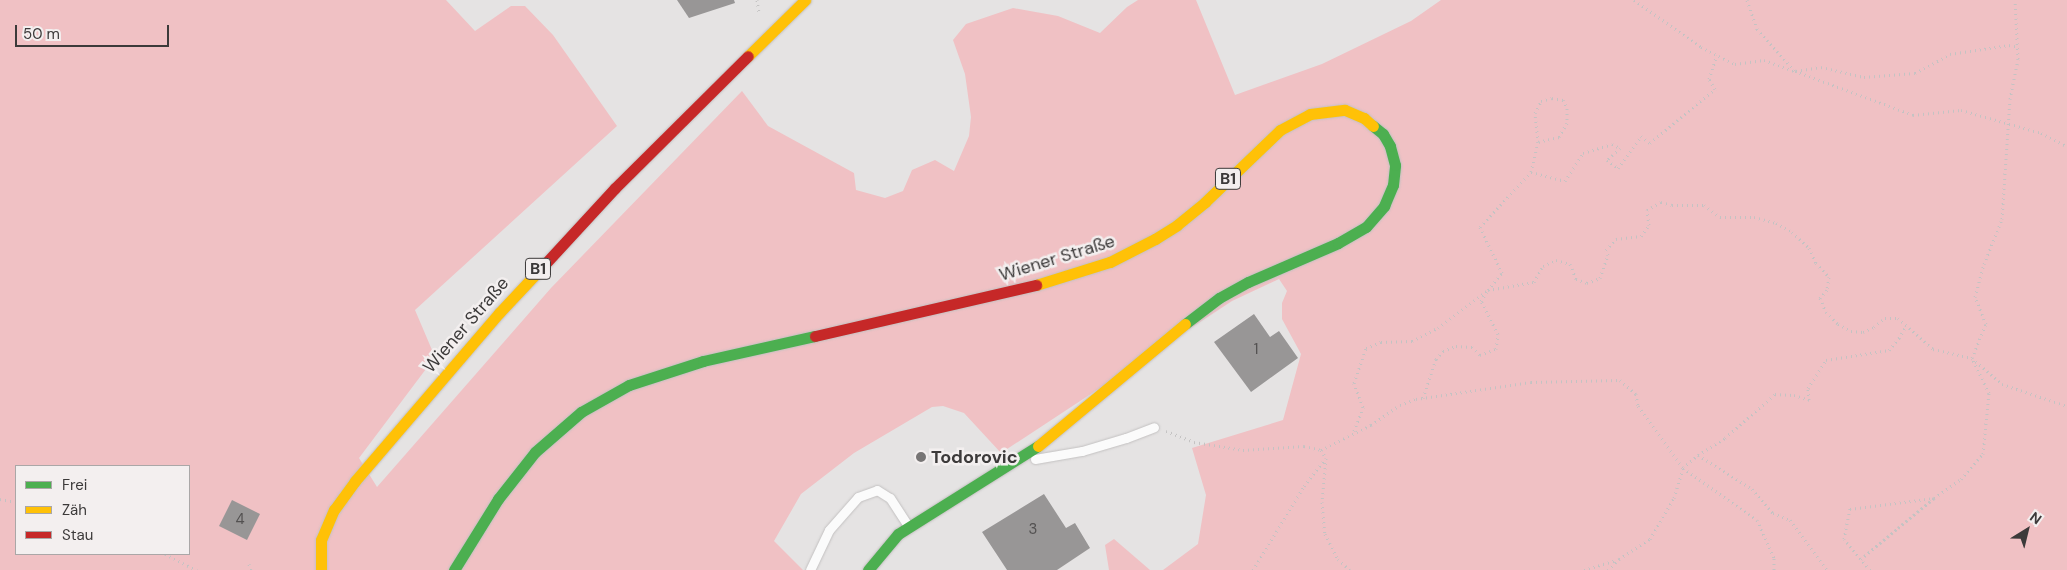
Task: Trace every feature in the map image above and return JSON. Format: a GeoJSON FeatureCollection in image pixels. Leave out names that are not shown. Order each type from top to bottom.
{"type":"FeatureCollection","features":[{"type":"Feature","properties":{"kind":"main road","name":"Wiener Straße"},"geometry":{"type":"LineString","coordinates":[[321,570],[321,540],[334,510],[355,481],[410,415],[542,266],[615,188],[805,0]]}},
{"type":"Feature","properties":{"kind":"main road","name":"Wiener Straße"},"geometry":{"type":"LineString","coordinates":[[454,570],[498,499],[535,452],[581,412],[630,385],[703,360],[1003,293],[1066,277],[1110,262],[1155,239],[1177,225],[1205,202],[1280,130],[1310,114],[1346,110],[1364,118],[1383,134],[1392,152],[1395,178],[1389,198],[1371,222],[1338,243],[1248,282],[1219,298],[1172,334],[1074,419],[1015,462],[909,527],[889,542],[868,570]]}},
{"type":"Feature","properties":{"kind":"lane"},"geometry":{"type":"LineString","coordinates":[[1015,462],[1082,452],[1154,427]]}},
{"type":"Feature","properties":{"kind":"lane"},"geometry":{"type":"LineString","coordinates":[[810,570],[829,530],[858,497],[877,490],[890,498],[909,527]]}},
{"type":"Feature","properties":{"kind":"path"},"geometry":{"type":"LineString","coordinates":[[1634,0],[1701,47],[1735,64],[1764,60],[1913,115],[1961,110],[2010,126],[2041,133],[2067,146]]}},
{"type":"Feature","properties":{"kind":"path"},"geometry":{"type":"LineString","coordinates":[[1748,0],[1757,29],[1796,71]]}},
{"type":"Feature","properties":{"kind":"path"},"geometry":{"type":"LineString","coordinates":[[1861,559],[1934,498],[1961,479],[1983,454],[1989,393],[1972,358],[1986,324],[1975,297],[1984,264],[2002,219],[2003,184],[2010,126],[2010,99],[2018,60],[2015,0]]}},
{"type":"Feature","properties":{"kind":"path"},"geometry":{"type":"LineString","coordinates":[[1796,71],[1821,67],[1864,77],[1915,73],[1950,54],[2009,45],[2018,47]]}},
{"type":"Feature","properties":{"kind":"path"},"geometry":{"type":"LineString","coordinates":[[1531,172],[1565,181],[1583,153],[1612,144],[1620,148],[1607,160],[1618,168],[1641,136],[1650,143],[1715,89],[1709,79],[1717,55]]}},
{"type":"Feature","properties":{"kind":"path"},"geometry":{"type":"LineString","coordinates":[[1423,398],[1436,359],[1443,351],[1456,346],[1472,347],[1480,355],[1496,349],[1498,334],[1481,301],[1502,273],[1480,227],[1531,172],[1538,142],[1535,113],[1541,101],[1552,98],[1563,100],[1567,108],[1568,123],[1559,137],[1538,142]]}},
{"type":"Feature","properties":{"kind":"path"},"geometry":{"type":"LineString","coordinates":[[1354,432],[1363,407],[1354,383],[1366,348],[1381,342],[1412,341],[1438,328],[1488,290],[1534,282],[1543,266],[1556,260],[1570,264],[1576,279],[1588,283],[1600,278],[1608,255],[1606,250],[1616,239],[1641,236],[1649,225],[1648,210],[1661,202],[1672,205],[1704,205],[1720,217],[1754,217],[1776,223],[1792,232],[1809,248],[1816,263],[1829,277],[1827,290],[1820,298],[1826,312],[1838,324],[1851,331],[1864,332],[1874,327],[1884,318],[1898,318],[1932,350],[1972,358],[2002,384],[2067,406]]}},
{"type":"Feature","properties":{"kind":"path"},"geometry":{"type":"LineString","coordinates":[[1608,570],[1620,559],[1650,540],[1674,498],[1683,468],[1698,455],[1726,438],[1775,394],[1794,395],[1809,400],[1808,388],[1826,360],[1888,350],[1899,338],[1906,326]]}},
{"type":"Feature","properties":{"kind":"path"},"geometry":{"type":"LineString","coordinates":[[1154,427],[1194,442],[1243,450],[1304,446],[1321,450],[1370,425],[1400,405],[1423,398],[1531,382],[1620,380],[1636,394],[1638,406],[1683,468],[1757,520],[1774,558],[1774,570]]}},
{"type":"Feature","properties":{"kind":"path"},"geometry":{"type":"LineString","coordinates":[[1321,450],[1326,458],[1322,502],[1325,534],[1338,559],[1350,570]]}},
{"type":"Feature","properties":{"kind":"path"},"geometry":{"type":"LineString","coordinates":[[1698,455],[1752,488],[1773,513],[1790,520],[1827,570]]}},
{"type":"Feature","properties":{"kind":"path"},"geometry":{"type":"LineString","coordinates":[[1253,570],[1304,486],[1326,458]]}},
{"type":"Feature","properties":{"kind":"path"},"geometry":{"type":"LineString","coordinates":[[1870,570],[1844,539],[1850,509],[1934,498]]}},
{"type":"Feature","properties":{"kind":"path"},"geometry":{"type":"LineString","coordinates":[[0,499],[15,502]]}},
{"type":"Feature","properties":{"kind":"path"},"geometry":{"type":"LineString","coordinates":[[167,555],[197,570]]}},
{"type":"Feature","properties":{"kind":"path"},"geometry":{"type":"LineString","coordinates":[[1584,570],[1620,559]]}},
{"type":"Feature","properties":{"kind":"path"},"geometry":{"type":"LineString","coordinates":[[249,564],[251,570]]}},
{"type":"Feature","properties":{"kind":"shaded area"},"geometry":{"type":"Polygon","coordinates":[[[0,0],[446,0],[475,31],[511,6],[525,6],[553,35],[617,126],[415,310],[435,357],[359,458],[377,487],[551,288],[742,91],[768,126],[854,173],[856,190],[885,198],[903,191],[912,170],[935,160],[954,171],[969,136],[971,117],[965,74],[953,40],[966,24],[1013,8],[1058,16],[1100,33],[1127,7],[1138,0],[1196,0],[1235,95],[1322,64],[1411,21],[1441,0],[2067,0],[2067,570],[1163,570],[1198,544],[1206,495],[1192,448],[1283,420],[1301,354],[1282,319],[1282,303],[1287,291],[1279,279],[1232,301],[1001,453],[964,413],[943,406],[932,407],[854,453],[801,494],[774,541],[803,570],[0,570],[0,0]]]}},
{"type":"Feature","properties":{"kind":"shaded area"},"geometry":{"type":"Polygon","coordinates":[[[1114,539],[1150,570],[1109,570],[1105,545],[1114,539]]]}},
{"type":"Feature","properties":{"kind":"building"},"geometry":{"type":"Polygon","coordinates":[[[677,0],[734,0],[735,3],[689,18],[677,0]]]}},
{"type":"Feature","properties":{"kind":"building"},"geometry":{"type":"Polygon","coordinates":[[[1254,314],[1270,337],[1279,331],[1298,358],[1251,392],[1214,342],[1254,314]]]}},
{"type":"Feature","properties":{"kind":"building"},"geometry":{"type":"Polygon","coordinates":[[[1044,494],[1066,528],[1075,523],[1090,548],[1057,570],[1007,570],[982,532],[1044,494]]]}},
{"type":"Feature","properties":{"kind":"building"},"geometry":{"type":"Polygon","coordinates":[[[232,500],[260,514],[247,540],[219,526],[232,500]]]}},
{"type":"Feature","properties":{"kind":"traffic: fast"},"geometry":{"type":"LineString","coordinates":[[1185,324],[1219,298],[1248,282],[1338,243],[1366,227],[1384,206],[1393,185],[1395,165],[1390,146],[1383,134],[1373,126]]}},
{"type":"Feature","properties":{"kind":"traffic: fast"},"geometry":{"type":"LineString","coordinates":[[454,570],[498,499],[535,452],[581,412],[629,385],[703,361],[815,336]]}},
{"type":"Feature","properties":{"kind":"traffic: fast"},"geometry":{"type":"LineString","coordinates":[[868,570],[898,534],[1038,446]]}},
{"type":"Feature","properties":{"kind":"traffic: slow"},"geometry":{"type":"LineString","coordinates":[[748,56],[805,0]]}},
{"type":"Feature","properties":{"kind":"traffic: slow"},"geometry":{"type":"LineString","coordinates":[[1036,285],[1110,262],[1155,239],[1177,225],[1205,202],[1280,130],[1310,114],[1345,110],[1364,118],[1373,126]]}},
{"type":"Feature","properties":{"kind":"traffic: slow"},"geometry":{"type":"LineString","coordinates":[[321,570],[321,540],[334,510],[355,481],[499,313],[544,265]]}},
{"type":"Feature","properties":{"kind":"traffic: slow"},"geometry":{"type":"LineString","coordinates":[[1038,446],[1185,324]]}},
{"type":"Feature","properties":{"kind":"traffic: jam"},"geometry":{"type":"LineString","coordinates":[[544,265],[615,188],[748,56]]}},
{"type":"Feature","properties":{"kind":"traffic: jam"},"geometry":{"type":"LineString","coordinates":[[815,336],[1036,285]]}},
{"type":"Feature","properties":{"kind":"place","name":"Todorovic"},"geometry":{"type":"Point","coordinates":[921,457]}}]}
